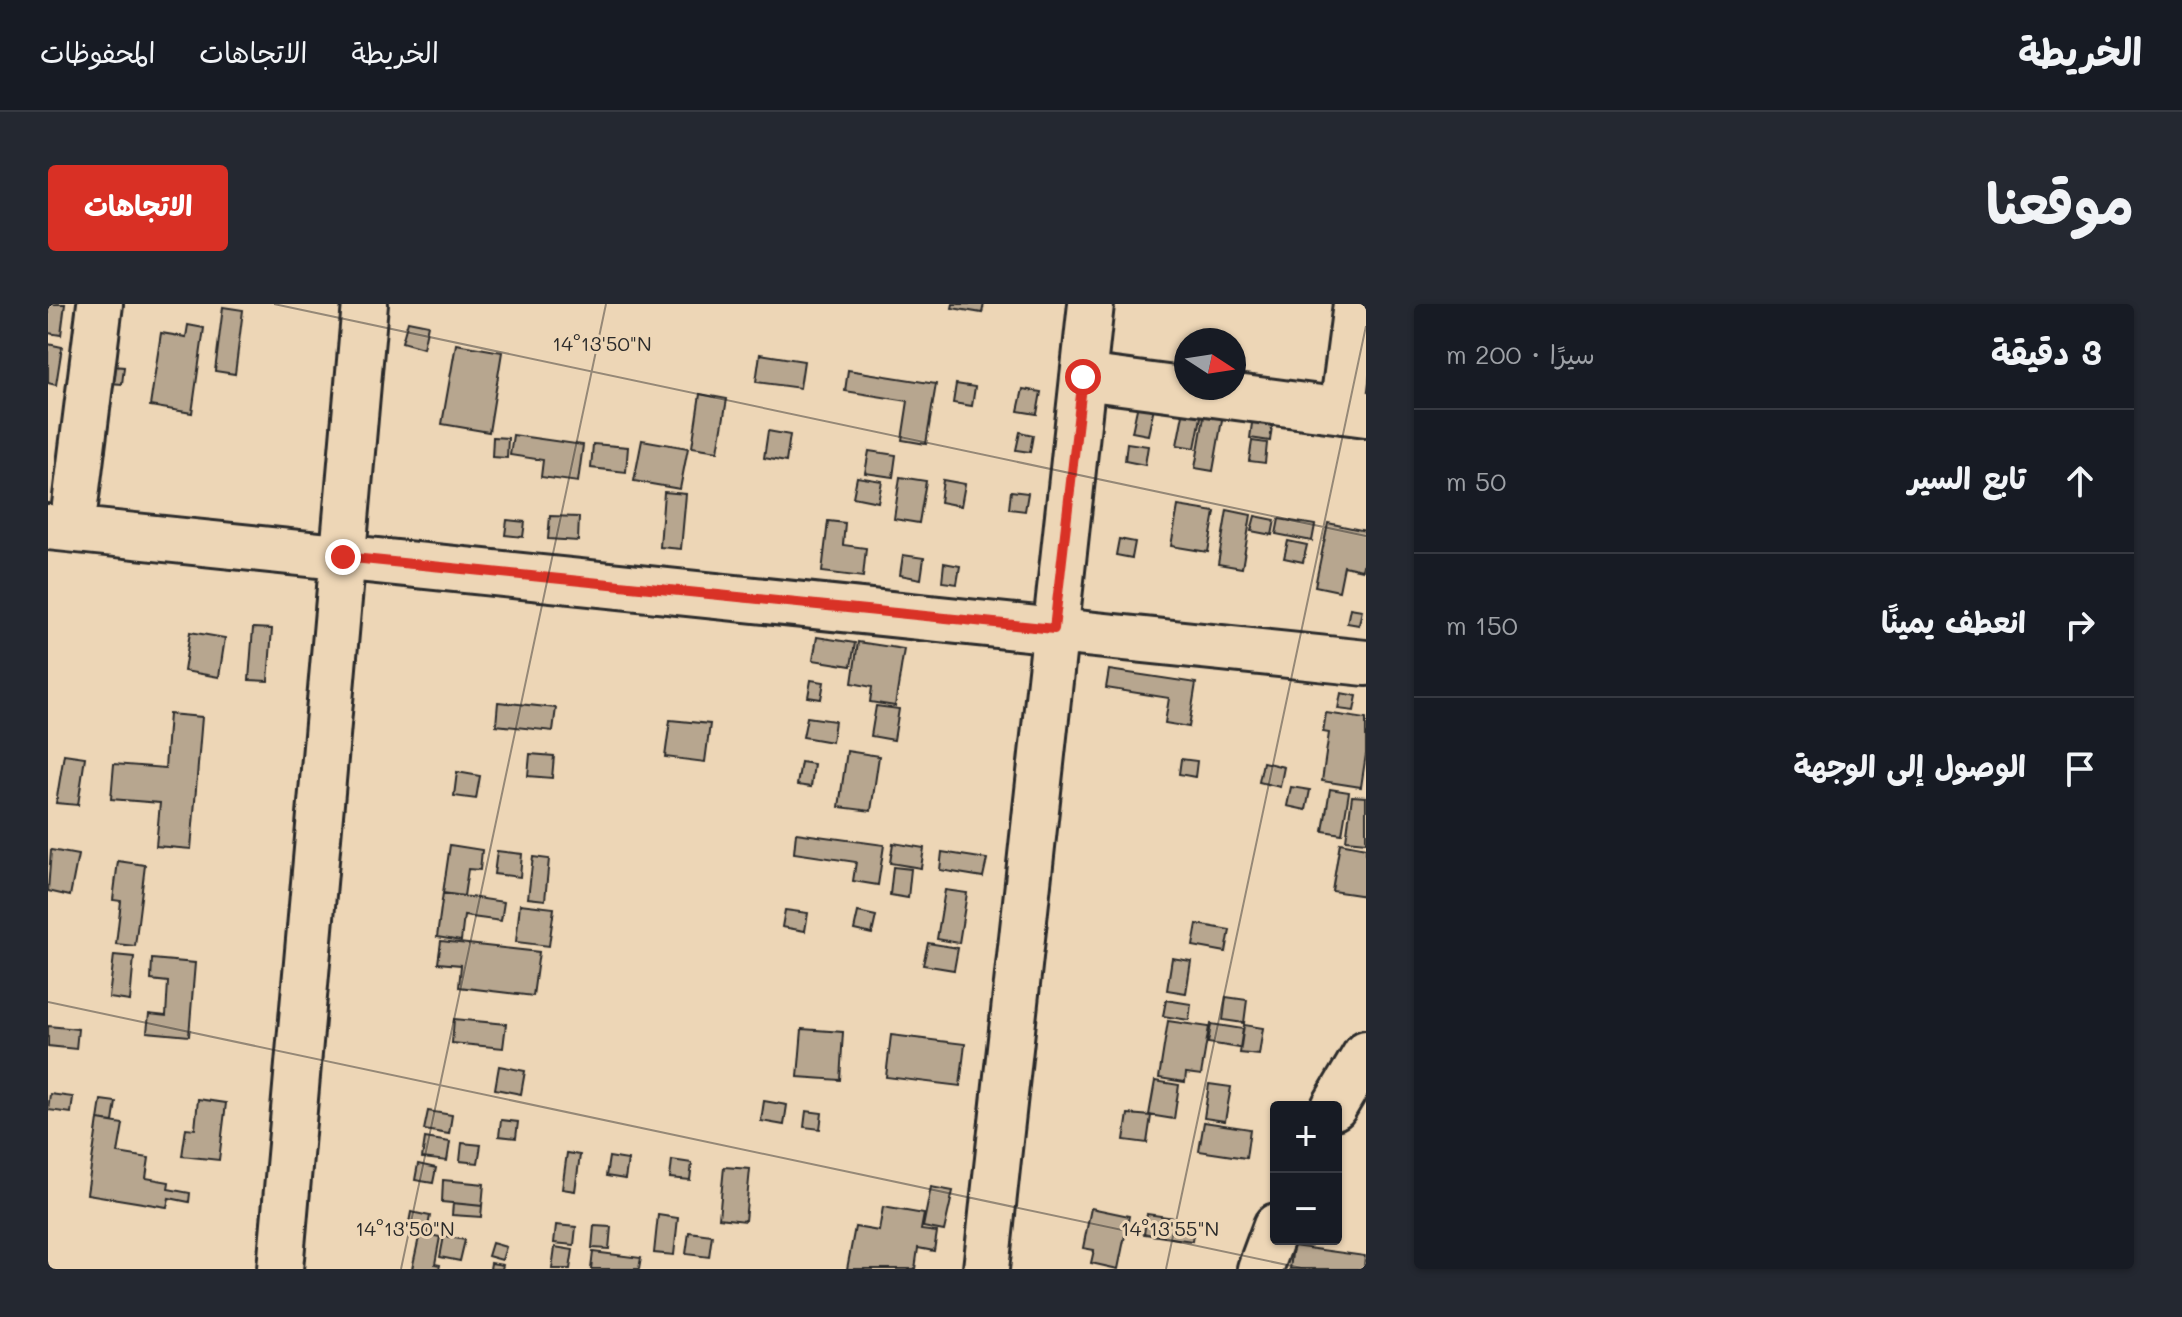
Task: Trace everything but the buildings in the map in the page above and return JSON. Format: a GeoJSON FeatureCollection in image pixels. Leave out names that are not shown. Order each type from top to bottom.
{"type":"FeatureCollection","features":[{"type":"Feature","properties":{"kind":"street"},"geometry":{"type":"LineString","coordinates":[[100,304],[60,528],[1366,663]]}},
{"type":"Feature","properties":{"kind":"street"},"geometry":{"type":"LineString","coordinates":[[280,1269],[365,304]]}},
{"type":"Feature","properties":{"kind":"street"},"geometry":{"type":"LineString","coordinates":[[986,1269],[1091,304]]}},
{"type":"Feature","properties":{"kind":"street"},"geometry":{"type":"LineString","coordinates":[[1083,377],[1354,413],[1356,304]]}},
{"type":"Feature","properties":{"kind":"street"},"geometry":{"type":"LineString","coordinates":[[1338,1101],[1366,1053]]}},
{"type":"Feature","properties":{"kind":"street"},"geometry":{"type":"LineString","coordinates":[[1260,1269],[1270,1242]]}},
{"type":"Feature","properties":{"kind":"route"},"geometry":{"type":"LineString","coordinates":[[343,557],[1054,629],[1083,377]]}}]}
